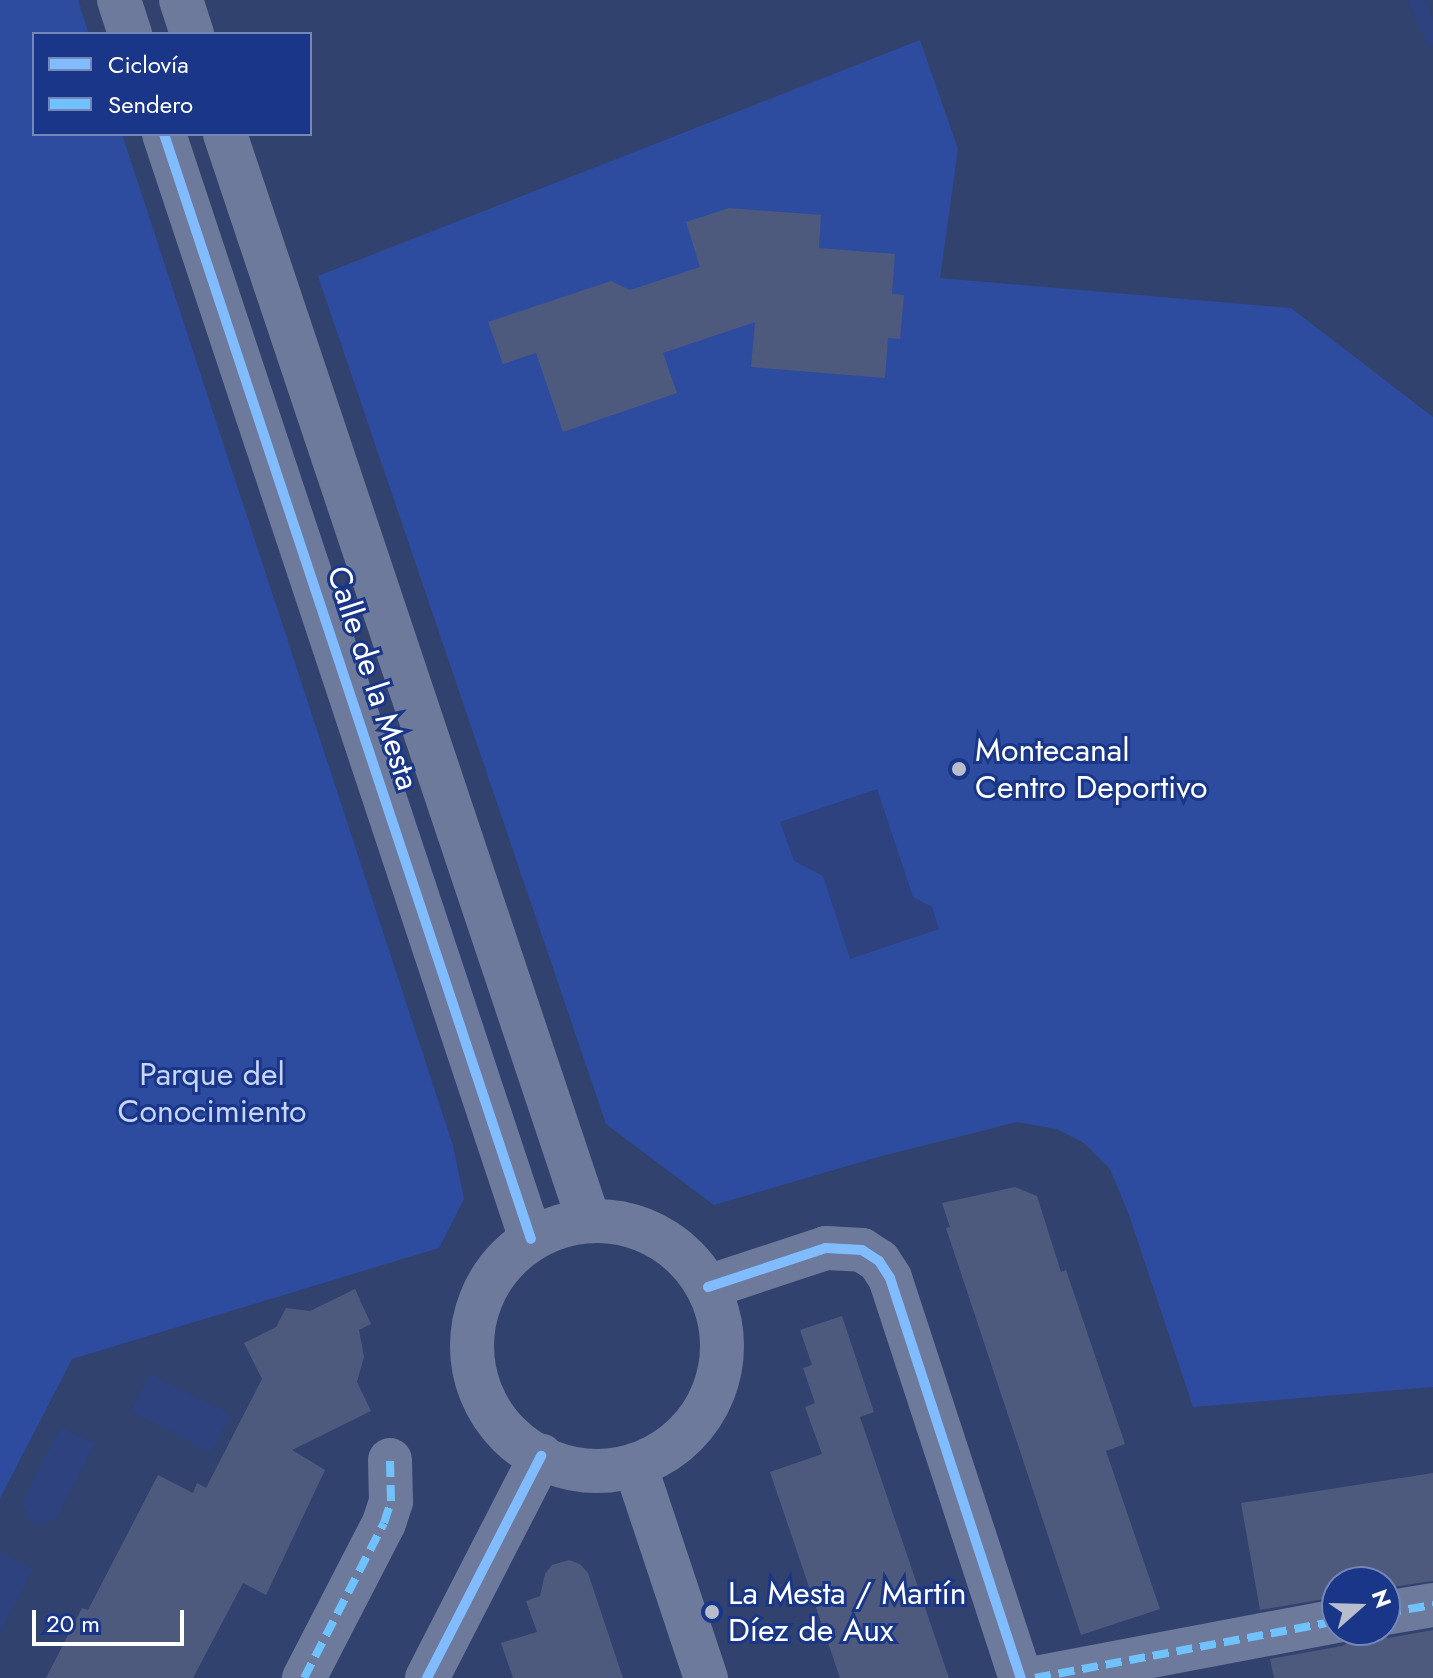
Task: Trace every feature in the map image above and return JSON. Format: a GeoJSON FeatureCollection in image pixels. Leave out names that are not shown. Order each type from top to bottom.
{"type":"FeatureCollection","features":[{"type":"Feature","properties":{"kind":"street"},"geometry":{"type":"LineString","coordinates":[[119,0],[129,32]]}},
{"type":"Feature","properties":{"kind":"street"},"geometry":{"type":"LineString","coordinates":[[181,0],[191,32]]}},
{"type":"Feature","properties":{"kind":"street","name":"Calle de la Mesta"},"geometry":{"type":"LineString","coordinates":[[165,136],[531,1239]]}},
{"type":"Feature","properties":{"kind":"street","name":"Calle de la Mesta"},"geometry":{"type":"LineString","coordinates":[[226,136],[589,1221]]}},
{"type":"Feature","properties":{"kind":"street"},"geometry":{"type":"LineString","coordinates":[[589,1221],[616,1223],[653,1235],[686,1258],[708,1287],[720,1322],[722,1358],[713,1393],[690,1429],[674,1444],[635,1465],[587,1471],[567,1468],[541,1456],[504,1431],[488,1410],[472,1360],[478,1305],[493,1275],[511,1254],[531,1239],[589,1221]]}},
{"type":"Feature","properties":{"kind":"street"},"geometry":{"type":"LineString","coordinates":[[708,1287],[826,1248],[862,1250],[879,1261],[890,1278],[1021,1678]]}},
{"type":"Feature","properties":{"kind":"street"},"geometry":{"type":"LineString","coordinates":[[427,1678],[541,1456]]}},
{"type":"Feature","properties":{"kind":"street"},"geometry":{"type":"LineString","coordinates":[[304,1678],[384,1523],[391,1501],[390,1460]]}},
{"type":"Feature","properties":{"kind":"street"},"geometry":{"type":"LineString","coordinates":[[635,1465],[706,1678]]}},
{"type":"Feature","properties":{"kind":"street"},"geometry":{"type":"LineString","coordinates":[[1401,1610],[1433,1605]]}},
{"type":"Feature","properties":{"kind":"street"},"geometry":{"type":"LineString","coordinates":[[1035,1678],[1321,1624]]}},
{"type":"Feature","properties":{"kind":"green space","name":"Parque del Conocimiento"},"geometry":{"type":"Polygon","coordinates":[[[0,0],[78,0],[88,32],[32,32],[32,136],[123,136],[453,1146],[464,1199],[439,1248],[72,1359],[0,1498],[0,0]]]}},
{"type":"Feature","properties":{"kind":"green space","name":"Montecanal Centro Deportivo"},"geometry":{"type":"Polygon","coordinates":[[[920,40],[958,149],[940,278],[1291,308],[1433,417],[1433,1387],[1193,1407],[1129,1215],[1110,1169],[1084,1143],[1057,1129],[1017,1122],[878,1157],[714,1205],[606,1124],[318,276],[920,40]]]}},
{"type":"Feature","properties":{"kind":"shaded area"},"geometry":{"type":"Polygon","coordinates":[[[877,789],[913,897],[932,907],[939,929],[850,959],[823,876],[794,861],[780,822],[877,789]]]}},
{"type":"Feature","properties":{"kind":"shaded area"},"geometry":{"type":"Polygon","coordinates":[[[150,1374],[231,1415],[211,1453],[131,1411],[150,1374]]]}},
{"type":"Feature","properties":{"kind":"shaded area"},"geometry":{"type":"Polygon","coordinates":[[[61,1426],[95,1444],[56,1520],[36,1524],[27,1518],[22,1502],[61,1426]]]}},
{"type":"Feature","properties":{"kind":"shaded area"},"geometry":{"type":"Polygon","coordinates":[[[0,1552],[33,1569],[0,1633],[0,1552]]]}},
{"type":"Feature","properties":{"kind":"building"},"geometry":{"type":"Polygon","coordinates":[[[729,208],[821,215],[819,248],[895,254],[892,294],[904,295],[900,339],[888,338],[885,378],[751,367],[755,322],[663,353],[677,393],[563,432],[536,353],[503,364],[488,322],[611,281],[630,290],[700,267],[686,222],[729,208]]]}},
{"type":"Feature","properties":{"kind":"building"},"geometry":{"type":"Polygon","coordinates":[[[1015,1187],[1037,1196],[1061,1272],[1066,1270],[1125,1444],[1106,1451],[1160,1609],[1081,1635],[946,1228],[950,1227],[942,1203],[1015,1187]]]}},
{"type":"Feature","properties":{"kind":"building"},"geometry":{"type":"Polygon","coordinates":[[[355,1289],[371,1324],[359,1330],[364,1357],[357,1382],[371,1411],[292,1450],[325,1470],[266,1595],[243,1583],[193,1678],[46,1678],[82,1608],[88,1610],[158,1475],[193,1493],[197,1483],[206,1488],[262,1379],[244,1343],[276,1327],[286,1308],[310,1311],[355,1289]]]}},
{"type":"Feature","properties":{"kind":"building"},"geometry":{"type":"Polygon","coordinates":[[[842,1316],[874,1412],[860,1417],[949,1678],[840,1678],[770,1472],[822,1454],[805,1407],[815,1403],[803,1368],[812,1365],[800,1330],[842,1316]]]}},
{"type":"Feature","properties":{"kind":"building"},"geometry":{"type":"Polygon","coordinates":[[[1433,1473],[1433,1581],[1401,1586],[1401,1566],[1321,1566],[1321,1600],[1260,1610],[1241,1503],[1433,1473]]]}},
{"type":"Feature","properties":{"kind":"building"},"geometry":{"type":"Polygon","coordinates":[[[569,1560],[580,1564],[588,1573],[623,1678],[513,1678],[501,1643],[537,1632],[526,1601],[540,1596],[545,1574],[552,1565],[569,1560]]]}},
{"type":"Feature","properties":{"kind":"building"},"geometry":{"type":"Polygon","coordinates":[[[1433,1630],[1433,1678],[1274,1678],[1270,1659],[1342,1646],[1401,1646],[1401,1636],[1433,1630]]]}},
{"type":"Feature","properties":{"kind":"waterway"},"geometry":{"type":"LineString","coordinates":[[1416,0],[1433,38]]}},
{"type":"Feature","properties":{"kind":"marked path"},"geometry":{"type":"LineString","coordinates":[[304,1678],[384,1523],[391,1501],[390,1460]]}},
{"type":"Feature","properties":{"kind":"marked path"},"geometry":{"type":"LineString","coordinates":[[1401,1610],[1433,1605]]}},
{"type":"Feature","properties":{"kind":"marked path"},"geometry":{"type":"LineString","coordinates":[[1035,1678],[1321,1624]]}},
{"type":"Feature","properties":{"kind":"cycle path"},"geometry":{"type":"LineString","coordinates":[[165,136],[531,1239]]}},
{"type":"Feature","properties":{"kind":"cycle path"},"geometry":{"type":"LineString","coordinates":[[708,1287],[826,1248],[862,1250],[879,1261],[890,1278],[1021,1678]]}},
{"type":"Feature","properties":{"kind":"cycle path"},"geometry":{"type":"LineString","coordinates":[[427,1678],[541,1456]]}},
{"type":"Feature","properties":{"kind":"place","name":"Montecanal Centro Deportivo"},"geometry":{"type":"Point","coordinates":[959,769]}},
{"type":"Feature","properties":{"kind":"place","name":"La Mesta / Martín Díez de Aux"},"geometry":{"type":"Point","coordinates":[712,1612]}}]}
